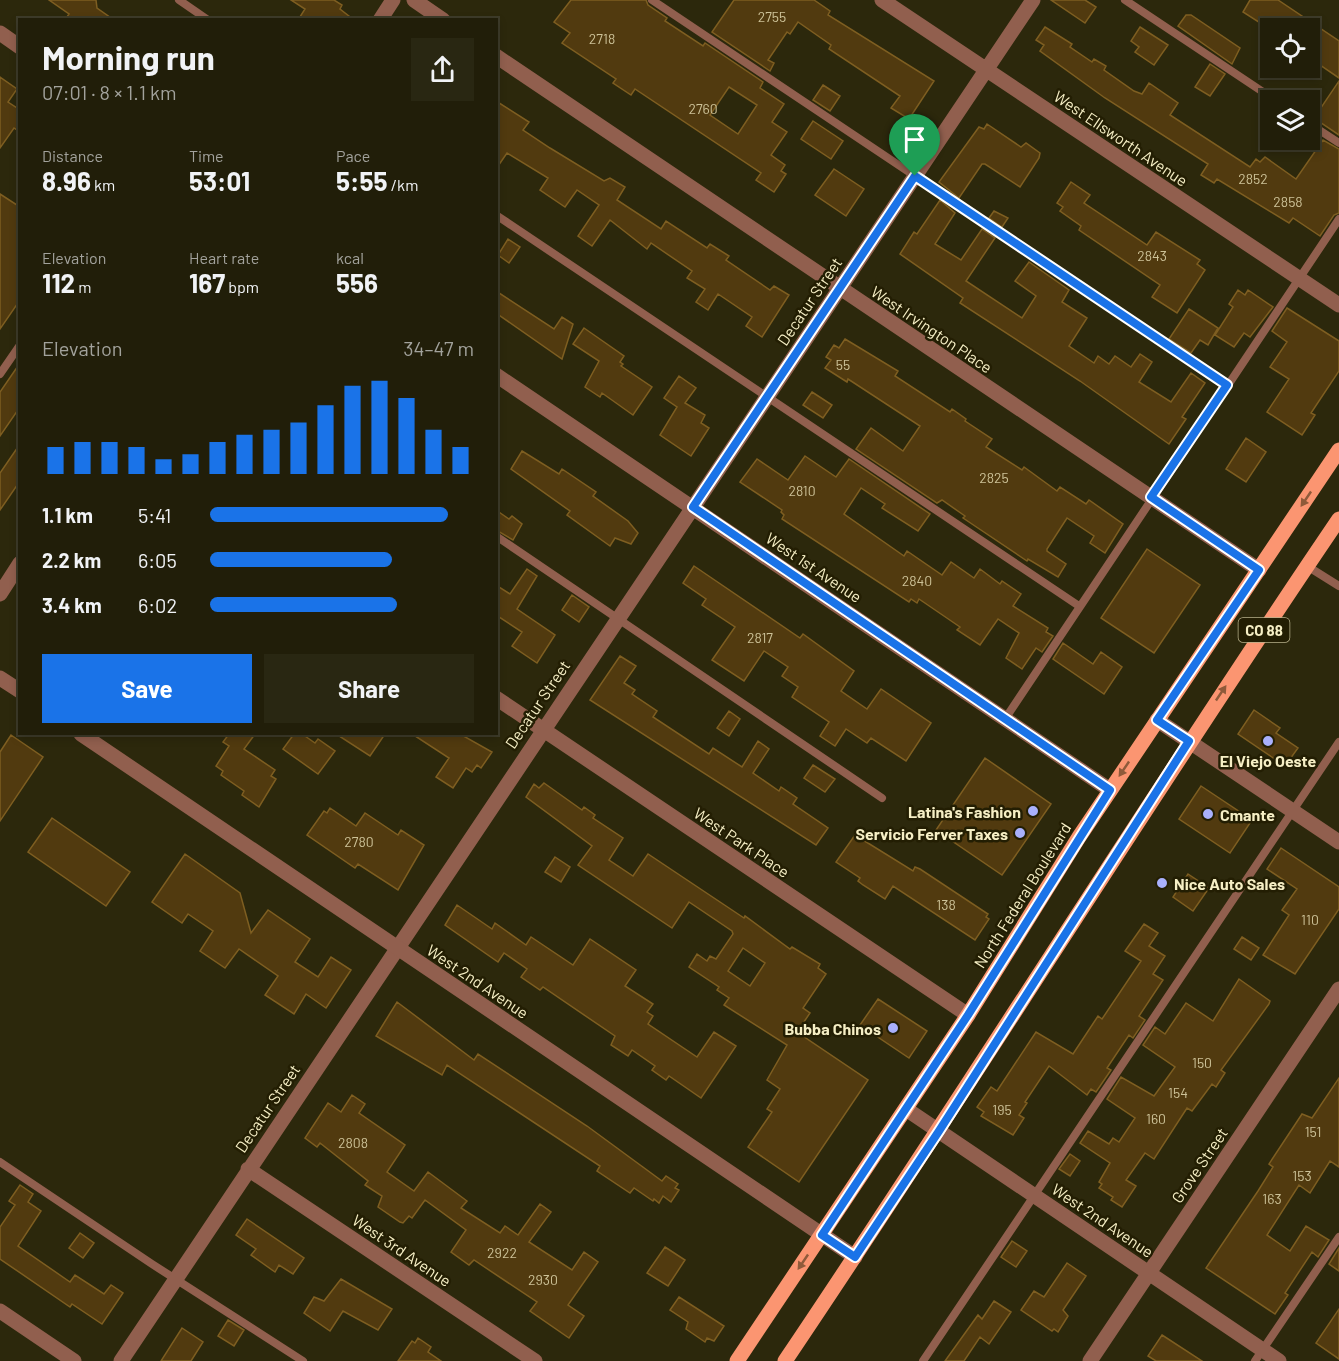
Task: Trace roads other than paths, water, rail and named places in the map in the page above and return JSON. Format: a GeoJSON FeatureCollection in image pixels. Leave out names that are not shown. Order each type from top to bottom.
{"type":"FeatureCollection","features":[{"type":"Feature","properties":{"kind":"main road","name":"North Federal Boulevard"},"geometry":{"type":"LineString","coordinates":[[737,1361],[968,1015],[1110,790],[1339,450]]}},
{"type":"Feature","properties":{"kind":"main road","name":"CO 88"},"geometry":{"type":"LineString","coordinates":[[785,1361],[939,1131],[1189,741],[1339,519]]}},
{"type":"Feature","properties":{"kind":"street"},"geometry":{"type":"LineString","coordinates":[[381,18],[393,0]]}},
{"type":"Feature","properties":{"kind":"street"},"geometry":{"type":"LineString","coordinates":[[414,0],[440,18]]}},
{"type":"Feature","properties":{"kind":"street","name":"West Ellsworth Avenue"},"geometry":{"type":"LineString","coordinates":[[882,0],[1339,305]]}},
{"type":"Feature","properties":{"kind":"street","name":"Decatur Street"},"geometry":{"type":"LineString","coordinates":[[122,1361],[542,729],[1033,0]]}},
{"type":"Feature","properties":{"kind":"street"},"geometry":{"type":"LineString","coordinates":[[0,33],[18,46]]}},
{"type":"Feature","properties":{"kind":"street","name":"West Irvington Place"},"geometry":{"type":"LineString","coordinates":[[498,57],[1259,570]]}},
{"type":"Feature","properties":{"kind":"street","name":"West 1st Avenue"},"geometry":{"type":"LineString","coordinates":[[498,376],[1110,790]]}},
{"type":"Feature","properties":{"kind":"street"},"geometry":{"type":"LineString","coordinates":[[0,594],[18,566]]}},
{"type":"Feature","properties":{"kind":"street"},"geometry":{"type":"LineString","coordinates":[[0,678],[18,690]]}},
{"type":"Feature","properties":{"kind":"street","name":"West Park Place"},"geometry":{"type":"LineString","coordinates":[[498,699],[968,1015]]}},
{"type":"Feature","properties":{"kind":"street"},"geometry":{"type":"LineString","coordinates":[[1157,720],[1339,842]]}},
{"type":"Feature","properties":{"kind":"street","name":"West 2nd Avenue"},"geometry":{"type":"LineString","coordinates":[[82,735],[855,1257]]}},
{"type":"Feature","properties":{"kind":"street","name":"Grove Street"},"geometry":{"type":"LineString","coordinates":[[1090,1361],[1339,989]]}},
{"type":"Feature","properties":{"kind":"street","name":"West 2nd Avenue"},"geometry":{"type":"LineString","coordinates":[[906,1109],[1149,1273],[1259,1355],[1279,1361]]}},
{"type":"Feature","properties":{"kind":"street","name":"West 3rd Avenue"},"geometry":{"type":"LineString","coordinates":[[248,1169],[535,1361]]}},
{"type":"Feature","properties":{"kind":"street"},"geometry":{"type":"LineString","coordinates":[[0,1311],[74,1361]]}},
{"type":"Feature","properties":{"kind":"lane"},"geometry":{"type":"LineString","coordinates":[[179,0],[205,18]]}},
{"type":"Feature","properties":{"kind":"lane"},"geometry":{"type":"LineString","coordinates":[[652,0],[1227,385]]}},
{"type":"Feature","properties":{"kind":"lane"},"geometry":{"type":"LineString","coordinates":[[1125,0],[1260,90]]}},
{"type":"Feature","properties":{"kind":"lane"},"geometry":{"type":"LineString","coordinates":[[1320,131],[1339,143]]}},
{"type":"Feature","properties":{"kind":"lane"},"geometry":{"type":"LineString","coordinates":[[498,216],[1079,606]]}},
{"type":"Feature","properties":{"kind":"lane"},"geometry":{"type":"LineString","coordinates":[[1005,719],[1151,497],[1339,219]]}},
{"type":"Feature","properties":{"kind":"lane"},"geometry":{"type":"LineString","coordinates":[[0,374],[18,348]]}},
{"type":"Feature","properties":{"kind":"lane"},"geometry":{"type":"LineString","coordinates":[[498,537],[882,798]]}},
{"type":"Feature","properties":{"kind":"lane"},"geometry":{"type":"LineString","coordinates":[[1307,566],[1339,586]]}},
{"type":"Feature","properties":{"kind":"lane"},"geometry":{"type":"LineString","coordinates":[[923,1361],[1339,742]]}},
{"type":"Feature","properties":{"kind":"lane"},"geometry":{"type":"LineString","coordinates":[[0,1162],[175,1280],[303,1361]]}},
{"type":"Feature","properties":{"kind":"lane"},"geometry":{"type":"LineString","coordinates":[[1259,1355],[1339,1237]]}},
{"type":"Feature","properties":{"kind":"place","name":"El Viejo Oeste"},"geometry":{"type":"Point","coordinates":[1268,741]}},
{"type":"Feature","properties":{"kind":"place","name":"Latina's Fashion"},"geometry":{"type":"Point","coordinates":[1033,811]}},
{"type":"Feature","properties":{"kind":"place","name":"Cmante"},"geometry":{"type":"Point","coordinates":[1208,814]}},
{"type":"Feature","properties":{"kind":"place","name":"Servicio Ferver Taxes"},"geometry":{"type":"Point","coordinates":[1020,833]}},
{"type":"Feature","properties":{"kind":"place","name":"Nice Auto Sales"},"geometry":{"type":"Point","coordinates":[1162,883]}},
{"type":"Feature","properties":{"kind":"place","name":"Bubba Chinos"},"geometry":{"type":"Point","coordinates":[893,1028]}}]}
